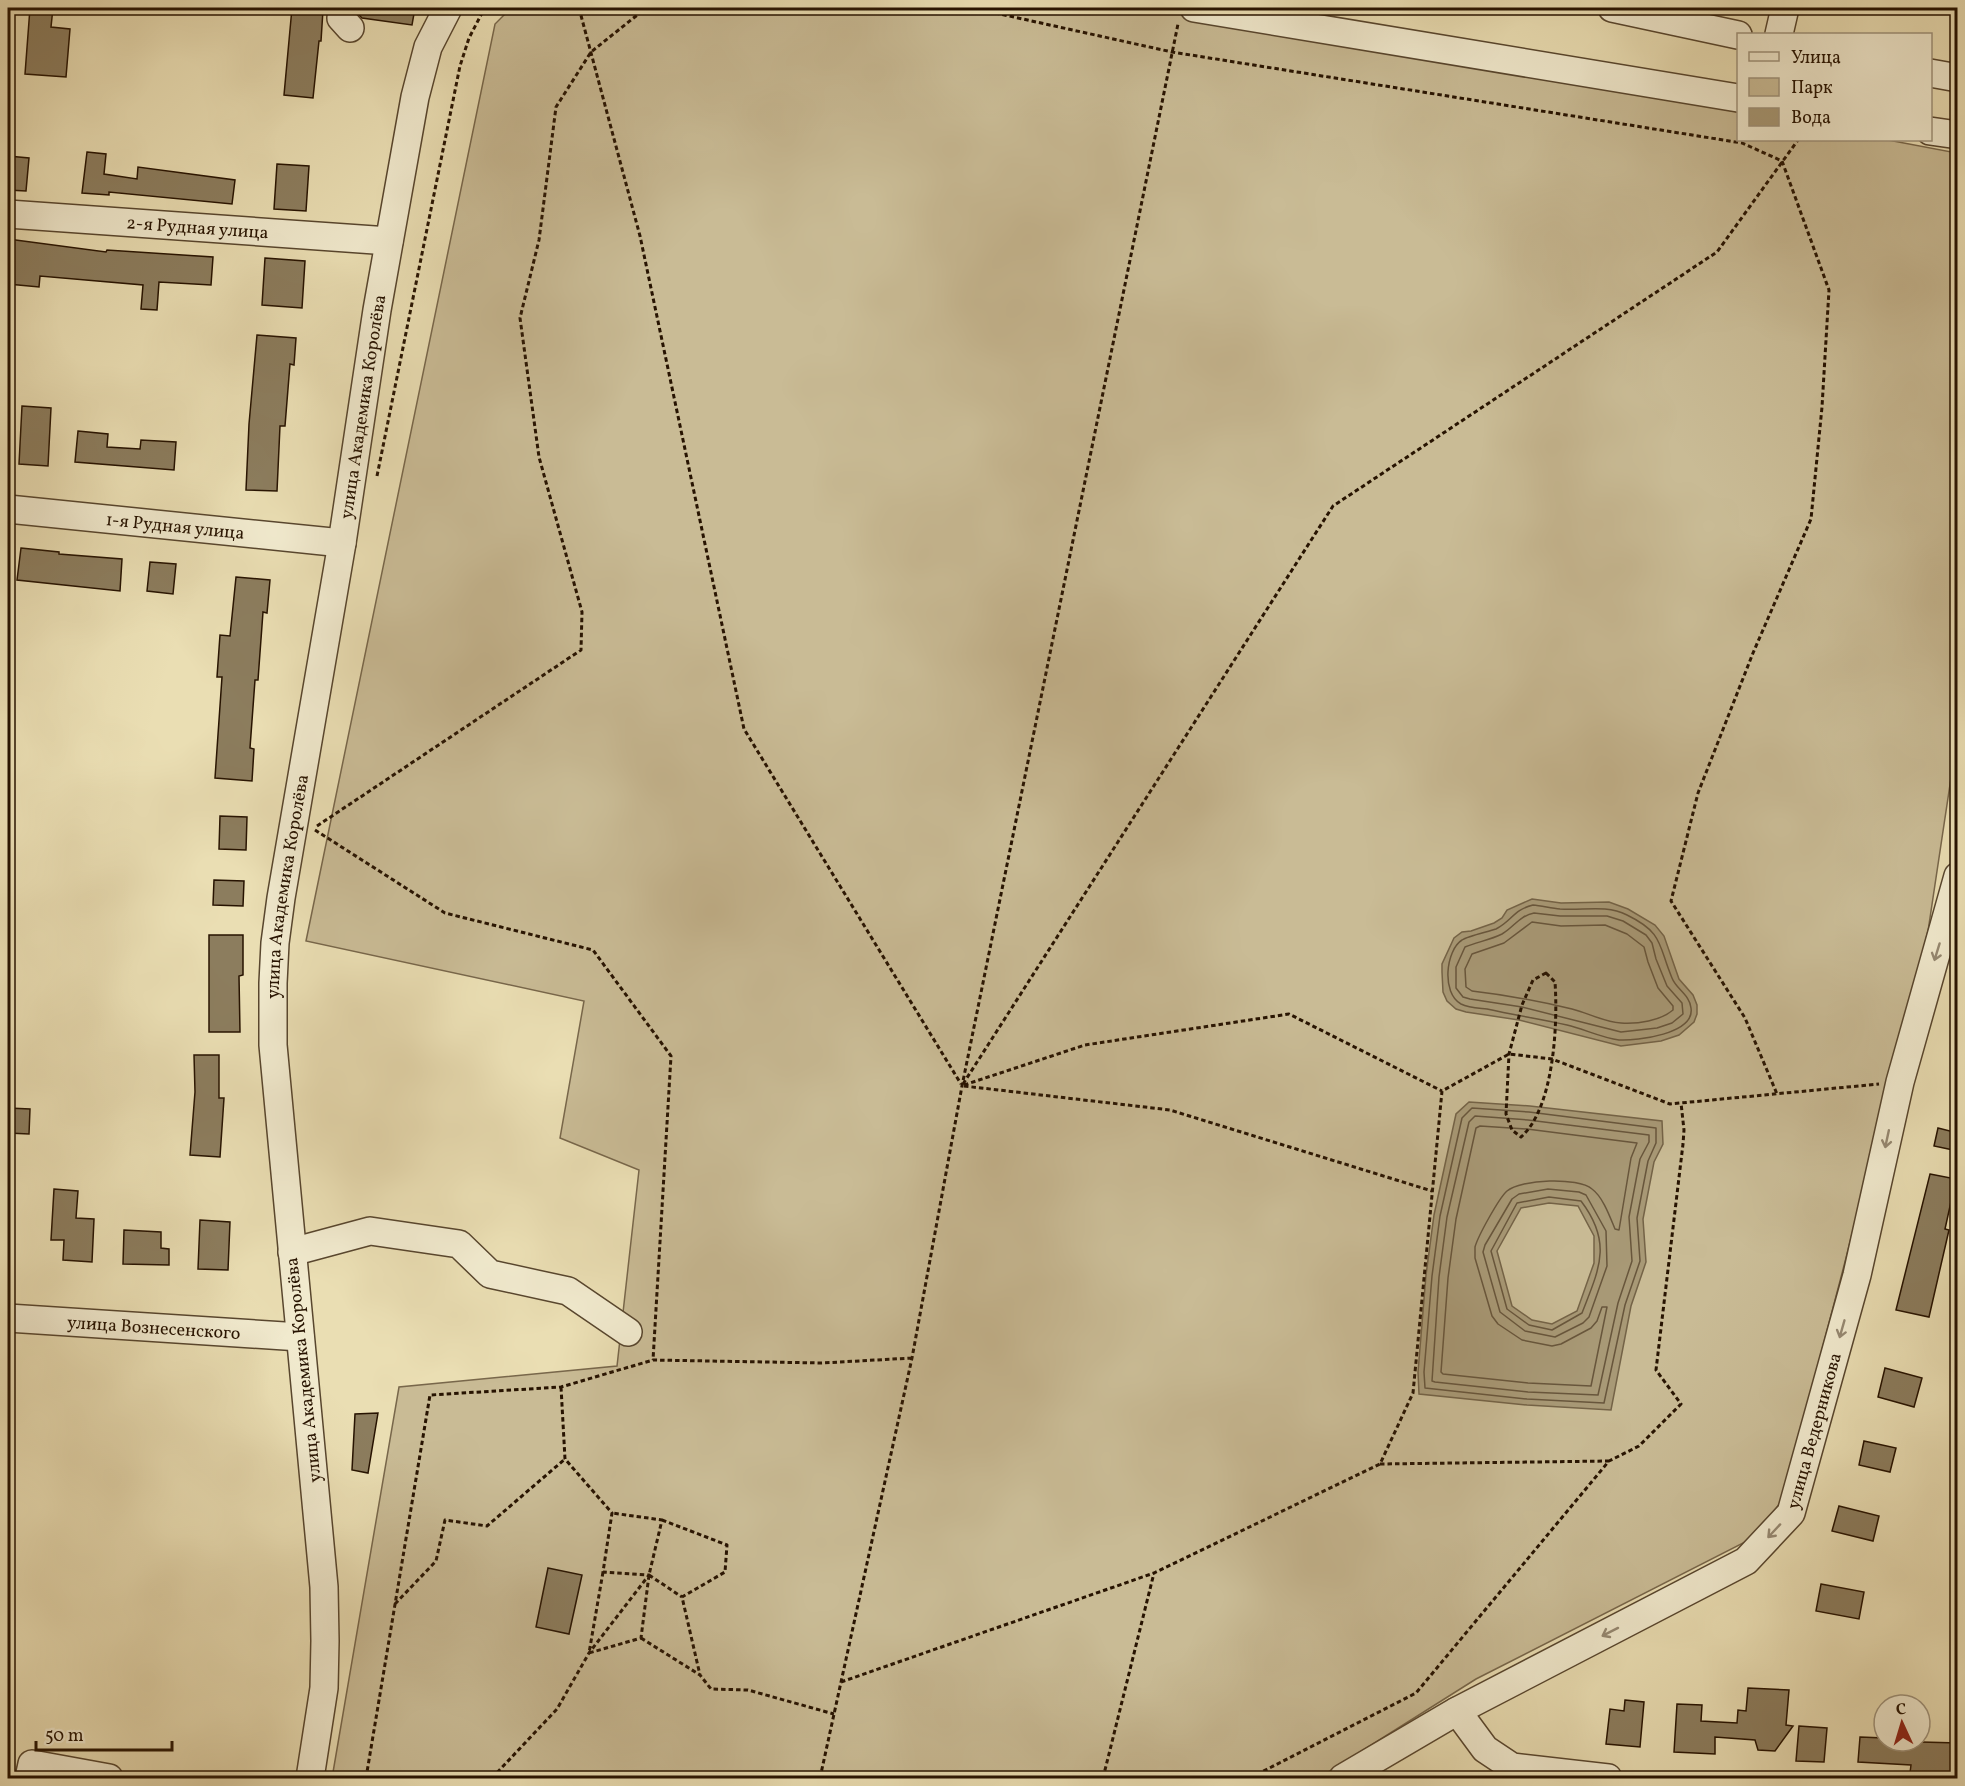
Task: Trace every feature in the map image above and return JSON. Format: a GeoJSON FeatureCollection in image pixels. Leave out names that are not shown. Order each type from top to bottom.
{"type":"FeatureCollection","features":[{"type":"Feature","properties":{"kind":"street","name":"улица Академика Королёва"},"geometry":{"type":"LineString","coordinates":[[310,1779],[324,1688],[324,1587],[273,1045],[275,943],[342,543],[389,241],[415,98],[428,47],[448,8]]}},
{"type":"Feature","properties":{"kind":"street"},"geometry":{"type":"LineString","coordinates":[[1612,8],[1737,35]]}},
{"type":"Feature","properties":{"kind":"street"},"geometry":{"type":"LineString","coordinates":[[1779,33],[1785,8]]}},
{"type":"Feature","properties":{"kind":"street"},"geometry":{"type":"LineString","coordinates":[[1187,13],[1737,99]]}},
{"type":"Feature","properties":{"kind":"street"},"geometry":{"type":"LineString","coordinates":[[1932,73],[1958,78]]}},
{"type":"Feature","properties":{"kind":"street"},"geometry":{"type":"LineString","coordinates":[[1932,131],[1958,135]]}},
{"type":"Feature","properties":{"kind":"street","name":"2-я Рудная улица"},"geometry":{"type":"LineString","coordinates":[[8,214],[389,241]]}},
{"type":"Feature","properties":{"kind":"street","name":"1-я Рудная улица"},"geometry":{"type":"LineString","coordinates":[[8,509],[342,543]]}},
{"type":"Feature","properties":{"kind":"street","name":"улица Ведерникова"},"geometry":{"type":"LineString","coordinates":[[1343,1779],[1457,1711],[1746,1562],[1791,1513],[1857,1275],[1900,1082],[1958,876]]}},
{"type":"Feature","properties":{"kind":"street"},"geometry":{"type":"LineString","coordinates":[[292,1252],[370,1231],[459,1245],[490,1274],[568,1291],[628,1332]]}},
{"type":"Feature","properties":{"kind":"street","name":"улица Вознесенского"},"geometry":{"type":"LineString","coordinates":[[8,1318],[300,1337]]}},
{"type":"Feature","properties":{"kind":"street"},"geometry":{"type":"LineString","coordinates":[[1457,1711],[1485,1749],[1512,1767],[1608,1779]]}},
{"type":"Feature","properties":{"kind":"street"},"geometry":{"type":"LineString","coordinates":[[29,1779],[32,1764],[109,1779]]}},
{"type":"Feature","properties":{"kind":"path"},"geometry":{"type":"LineString","coordinates":[[579,8],[639,236],[744,729],[962,1086]]}},
{"type":"Feature","properties":{"kind":"path"},"geometry":{"type":"LineString","coordinates":[[313,828],[581,650],[582,612],[539,457],[520,318],[539,240],[556,107],[591,52],[646,8]]}},
{"type":"Feature","properties":{"kind":"path"},"geometry":{"type":"LineString","coordinates":[[973,8],[1172,52],[1742,143],[1782,161],[1829,290],[1822,407],[1811,519],[1753,653],[1698,793],[1671,900],[1745,1018],[1777,1094]]}},
{"type":"Feature","properties":{"kind":"path"},"geometry":{"type":"LineString","coordinates":[[376,481],[460,66],[469,38],[482,13]]}},
{"type":"Feature","properties":{"kind":"path"},"geometry":{"type":"LineString","coordinates":[[820,1779],[912,1358],[962,1086],[1172,52],[1187,13]]}},
{"type":"Feature","properties":{"kind":"path"},"geometry":{"type":"LineString","coordinates":[[962,1086],[1333,506],[1717,252],[1797,141]]}},
{"type":"Feature","properties":{"kind":"path"},"geometry":{"type":"LineString","coordinates":[[311,840],[315,817]]}},
{"type":"Feature","properties":{"kind":"path"},"geometry":{"type":"LineString","coordinates":[[313,828],[445,913],[593,950],[671,1056],[652,1360]]}},
{"type":"Feature","properties":{"kind":"path"},"geometry":{"type":"LineString","coordinates":[[1546,973],[1555,982],[1557,1008],[1552,1059],[1547,1090],[1531,1129],[1521,1137],[1512,1130],[1506,1114],[1509,1054],[1522,1005],[1533,980],[1546,973]]}},
{"type":"Feature","properties":{"kind":"path"},"geometry":{"type":"LineString","coordinates":[[962,1086],[1085,1045],[1289,1014],[1442,1092]]}},
{"type":"Feature","properties":{"kind":"path"},"geometry":{"type":"LineString","coordinates":[[1442,1092],[1509,1054],[1552,1059],[1670,1104],[1900,1082]]}},
{"type":"Feature","properties":{"kind":"path"},"geometry":{"type":"LineString","coordinates":[[962,1086],[1170,1110],[1432,1191]]}},
{"type":"Feature","properties":{"kind":"path"},"geometry":{"type":"LineString","coordinates":[[1380,1464],[1413,1392],[1442,1092]]}},
{"type":"Feature","properties":{"kind":"path"},"geometry":{"type":"LineString","coordinates":[[1250,1779],[1416,1693],[1608,1461],[1639,1446],[1681,1404],[1656,1370],[1683,1144],[1681,1103]]}},
{"type":"Feature","properties":{"kind":"path"},"geometry":{"type":"LineString","coordinates":[[366,1779],[393,1606],[430,1395],[561,1387],[652,1360],[822,1363],[912,1358]]}},
{"type":"Feature","properties":{"kind":"path"},"geometry":{"type":"LineString","coordinates":[[561,1387],[565,1459],[612,1513],[662,1520],[726,1545],[725,1572],[682,1597]]}},
{"type":"Feature","properties":{"kind":"path"},"geometry":{"type":"LineString","coordinates":[[393,1606],[436,1561],[445,1520],[487,1526],[565,1459]]}},
{"type":"Feature","properties":{"kind":"path"},"geometry":{"type":"LineString","coordinates":[[841,1682],[1154,1573],[1380,1464],[1608,1461]]}},
{"type":"Feature","properties":{"kind":"path"},"geometry":{"type":"LineString","coordinates":[[589,1653],[612,1513]]}},
{"type":"Feature","properties":{"kind":"path"},"geometry":{"type":"LineString","coordinates":[[641,1638],[649,1575],[662,1520]]}},
{"type":"Feature","properties":{"kind":"path"},"geometry":{"type":"LineString","coordinates":[[603,1572],[649,1575],[682,1597],[700,1675]]}},
{"type":"Feature","properties":{"kind":"path"},"geometry":{"type":"LineString","coordinates":[[1103,1779],[1154,1573]]}},
{"type":"Feature","properties":{"kind":"path"},"geometry":{"type":"LineString","coordinates":[[492,1779],[557,1709],[589,1653],[649,1575]]}},
{"type":"Feature","properties":{"kind":"path"},"geometry":{"type":"LineString","coordinates":[[589,1653],[641,1638],[700,1675],[711,1689],[748,1690],[834,1714]]}},
{"type":"Feature","properties":{"kind":"green space"},"geometry":{"type":"Polygon","coordinates":[[[511,8],[1172,8],[1737,112],[1737,141],[1893,141],[1957,153],[1957,738],[1928,931],[1846,1258],[1783,1499],[1755,1537],[1476,1679],[1319,1778],[332,1778],[399,1387],[617,1366],[639,1170],[560,1138],[584,1001],[306,941],[495,24],[511,8]]]}},
{"type":"Feature","properties":{"kind":"water"},"geometry":{"type":"Polygon","coordinates":[[[1532,899],[1561,903],[1609,902],[1628,909],[1655,925],[1664,936],[1679,979],[1693,995],[1697,1005],[1694,1022],[1679,1035],[1661,1041],[1621,1046],[1519,1020],[1456,1009],[1447,1001],[1443,992],[1442,972],[1442,964],[1454,938],[1462,932],[1494,923],[1502,918],[1507,910],[1532,899]]]}},
{"type":"Feature","properties":{"kind":"water"},"geometry":{"type":"Polygon","coordinates":[[[1469,1102],[1530,1106],[1662,1121],[1663,1144],[1654,1162],[1643,1219],[1646,1262],[1631,1306],[1611,1410],[1527,1405],[1419,1394],[1418,1372],[1426,1275],[1434,1215],[1456,1114],[1469,1102]],[[1549,1203],[1521,1208],[1497,1251],[1512,1306],[1532,1320],[1552,1324],[1577,1311],[1594,1263],[1594,1236],[1578,1206],[1549,1203]]]}},
{"type":"Feature","properties":{"kind":"building"},"geometry":{"type":"Polygon","coordinates":[[[30,8],[53,8],[51,27],[70,29],[66,77],[25,74],[30,8]]]}},
{"type":"Feature","properties":{"kind":"building"},"geometry":{"type":"Polygon","coordinates":[[[292,8],[323,10],[313,98],[284,95],[292,8]]]}},
{"type":"Feature","properties":{"kind":"building"},"geometry":{"type":"Polygon","coordinates":[[[357,8],[415,8],[412,25],[362,18],[357,13],[357,8]]]}},
{"type":"Feature","properties":{"kind":"building"},"geometry":{"type":"Polygon","coordinates":[[[87,152],[106,154],[104,174],[137,179],[138,167],[235,180],[232,204],[109,192],[109,195],[82,193],[87,152]]]}},
{"type":"Feature","properties":{"kind":"building"},"geometry":{"type":"Polygon","coordinates":[[[8,156],[29,158],[26,191],[8,190],[8,156]]]}},
{"type":"Feature","properties":{"kind":"building"},"geometry":{"type":"Polygon","coordinates":[[[277,164],[309,166],[306,211],[274,209],[277,164]]]}},
{"type":"Feature","properties":{"kind":"building"},"geometry":{"type":"Polygon","coordinates":[[[8,239],[106,252],[107,250],[213,257],[211,285],[159,282],[157,310],[141,309],[143,285],[40,276],[39,287],[8,284],[8,239]]]}},
{"type":"Feature","properties":{"kind":"building"},"geometry":{"type":"Polygon","coordinates":[[[265,258],[305,261],[302,308],[262,305],[265,258]]]}},
{"type":"Feature","properties":{"kind":"building"},"geometry":{"type":"Polygon","coordinates":[[[257,335],[296,338],[294,365],[290,364],[285,426],[280,426],[277,491],[246,490],[257,335]]]}},
{"type":"Feature","properties":{"kind":"building"},"geometry":{"type":"Polygon","coordinates":[[[22,406],[51,408],[48,466],[19,464],[22,406]]]}},
{"type":"Feature","properties":{"kind":"building"},"geometry":{"type":"Polygon","coordinates":[[[78,431],[108,434],[107,447],[140,449],[141,440],[176,442],[174,470],[75,462],[78,431]]]}},
{"type":"Feature","properties":{"kind":"building"},"geometry":{"type":"Polygon","coordinates":[[[21,548],[59,552],[59,554],[122,559],[120,591],[17,580],[21,548]]]}},
{"type":"Feature","properties":{"kind":"building"},"geometry":{"type":"Polygon","coordinates":[[[150,562],[176,564],[173,594],[147,591],[150,562]]]}},
{"type":"Feature","properties":{"kind":"building"},"geometry":{"type":"Polygon","coordinates":[[[236,577],[270,580],[267,613],[263,612],[258,680],[255,680],[250,748],[254,749],[252,781],[215,778],[222,677],[217,677],[220,635],[230,636],[236,577]]]}},
{"type":"Feature","properties":{"kind":"building"},"geometry":{"type":"Polygon","coordinates":[[[220,816],[247,817],[246,850],[219,849],[220,816]]]}},
{"type":"Feature","properties":{"kind":"building"},"geometry":{"type":"Polygon","coordinates":[[[214,880],[244,881],[243,906],[213,905],[214,880]]]}},
{"type":"Feature","properties":{"kind":"building"},"geometry":{"type":"Polygon","coordinates":[[[209,935],[243,935],[243,975],[239,976],[240,1032],[209,1032],[209,935]]]}},
{"type":"Feature","properties":{"kind":"building"},"geometry":{"type":"Polygon","coordinates":[[[194,1055],[219,1055],[219,1098],[224,1098],[220,1157],[190,1155],[195,1092],[194,1055]]]}},
{"type":"Feature","properties":{"kind":"building"},"geometry":{"type":"Polygon","coordinates":[[[8,1108],[30,1109],[29,1134],[8,1133],[8,1108]]]}},
{"type":"Feature","properties":{"kind":"building"},"geometry":{"type":"Polygon","coordinates":[[[1938,1128],[1958,1133],[1958,1151],[1934,1146],[1938,1128]]]}},
{"type":"Feature","properties":{"kind":"building"},"geometry":{"type":"Polygon","coordinates":[[[1930,1174],[1956,1179],[1945,1229],[1949,1230],[1929,1317],[1896,1310],[1930,1174]]]}},
{"type":"Feature","properties":{"kind":"building"},"geometry":{"type":"Polygon","coordinates":[[[54,1189],[78,1191],[76,1218],[94,1219],[92,1262],[63,1260],[64,1240],[51,1240],[54,1189]]]}},
{"type":"Feature","properties":{"kind":"building"},"geometry":{"type":"Polygon","coordinates":[[[200,1220],[230,1222],[228,1270],[198,1269],[200,1220]]]}},
{"type":"Feature","properties":{"kind":"building"},"geometry":{"type":"Polygon","coordinates":[[[124,1230],[161,1232],[161,1248],[169,1249],[169,1265],[123,1264],[124,1230]]]}},
{"type":"Feature","properties":{"kind":"building"},"geometry":{"type":"Polygon","coordinates":[[[1885,1368],[1922,1378],[1914,1407],[1878,1397],[1885,1368]]]}},
{"type":"Feature","properties":{"kind":"building"},"geometry":{"type":"Polygon","coordinates":[[[378,1413],[368,1473],[352,1470],[355,1414],[378,1413]]]}},
{"type":"Feature","properties":{"kind":"building"},"geometry":{"type":"Polygon","coordinates":[[[1864,1441],[1896,1448],[1890,1472],[1859,1465],[1864,1441]]]}},
{"type":"Feature","properties":{"kind":"building"},"geometry":{"type":"Polygon","coordinates":[[[1839,1506],[1879,1516],[1873,1541],[1832,1531],[1839,1506]]]}},
{"type":"Feature","properties":{"kind":"building"},"geometry":{"type":"Polygon","coordinates":[[[548,1568],[582,1575],[569,1634],[536,1627],[548,1568]]]}},
{"type":"Feature","properties":{"kind":"building"},"geometry":{"type":"Polygon","coordinates":[[[1821,1584],[1864,1592],[1859,1619],[1816,1611],[1821,1584]]]}},
{"type":"Feature","properties":{"kind":"building"},"geometry":{"type":"Polygon","coordinates":[[[1748,1688],[1789,1690],[1786,1725],[1793,1726],[1775,1751],[1758,1750],[1755,1740],[1715,1737],[1715,1754],[1674,1752],[1677,1704],[1702,1705],[1701,1721],[1737,1723],[1738,1710],[1746,1711],[1748,1688]]]}},
{"type":"Feature","properties":{"kind":"building"},"geometry":{"type":"Polygon","coordinates":[[[1625,1700],[1644,1702],[1640,1747],[1606,1744],[1610,1709],[1624,1711],[1625,1700]]]}},
{"type":"Feature","properties":{"kind":"building"},"geometry":{"type":"Polygon","coordinates":[[[1799,1726],[1827,1728],[1824,1762],[1796,1761],[1799,1726]]]}},
{"type":"Feature","properties":{"kind":"building"},"geometry":{"type":"Polygon","coordinates":[[[1860,1737],[1872,1738],[1872,1753],[1932,1753],[1932,1742],[1958,1743],[1958,1779],[1938,1779],[1938,1774],[1910,1773],[1911,1765],[1858,1762],[1860,1737]]]}}]}
